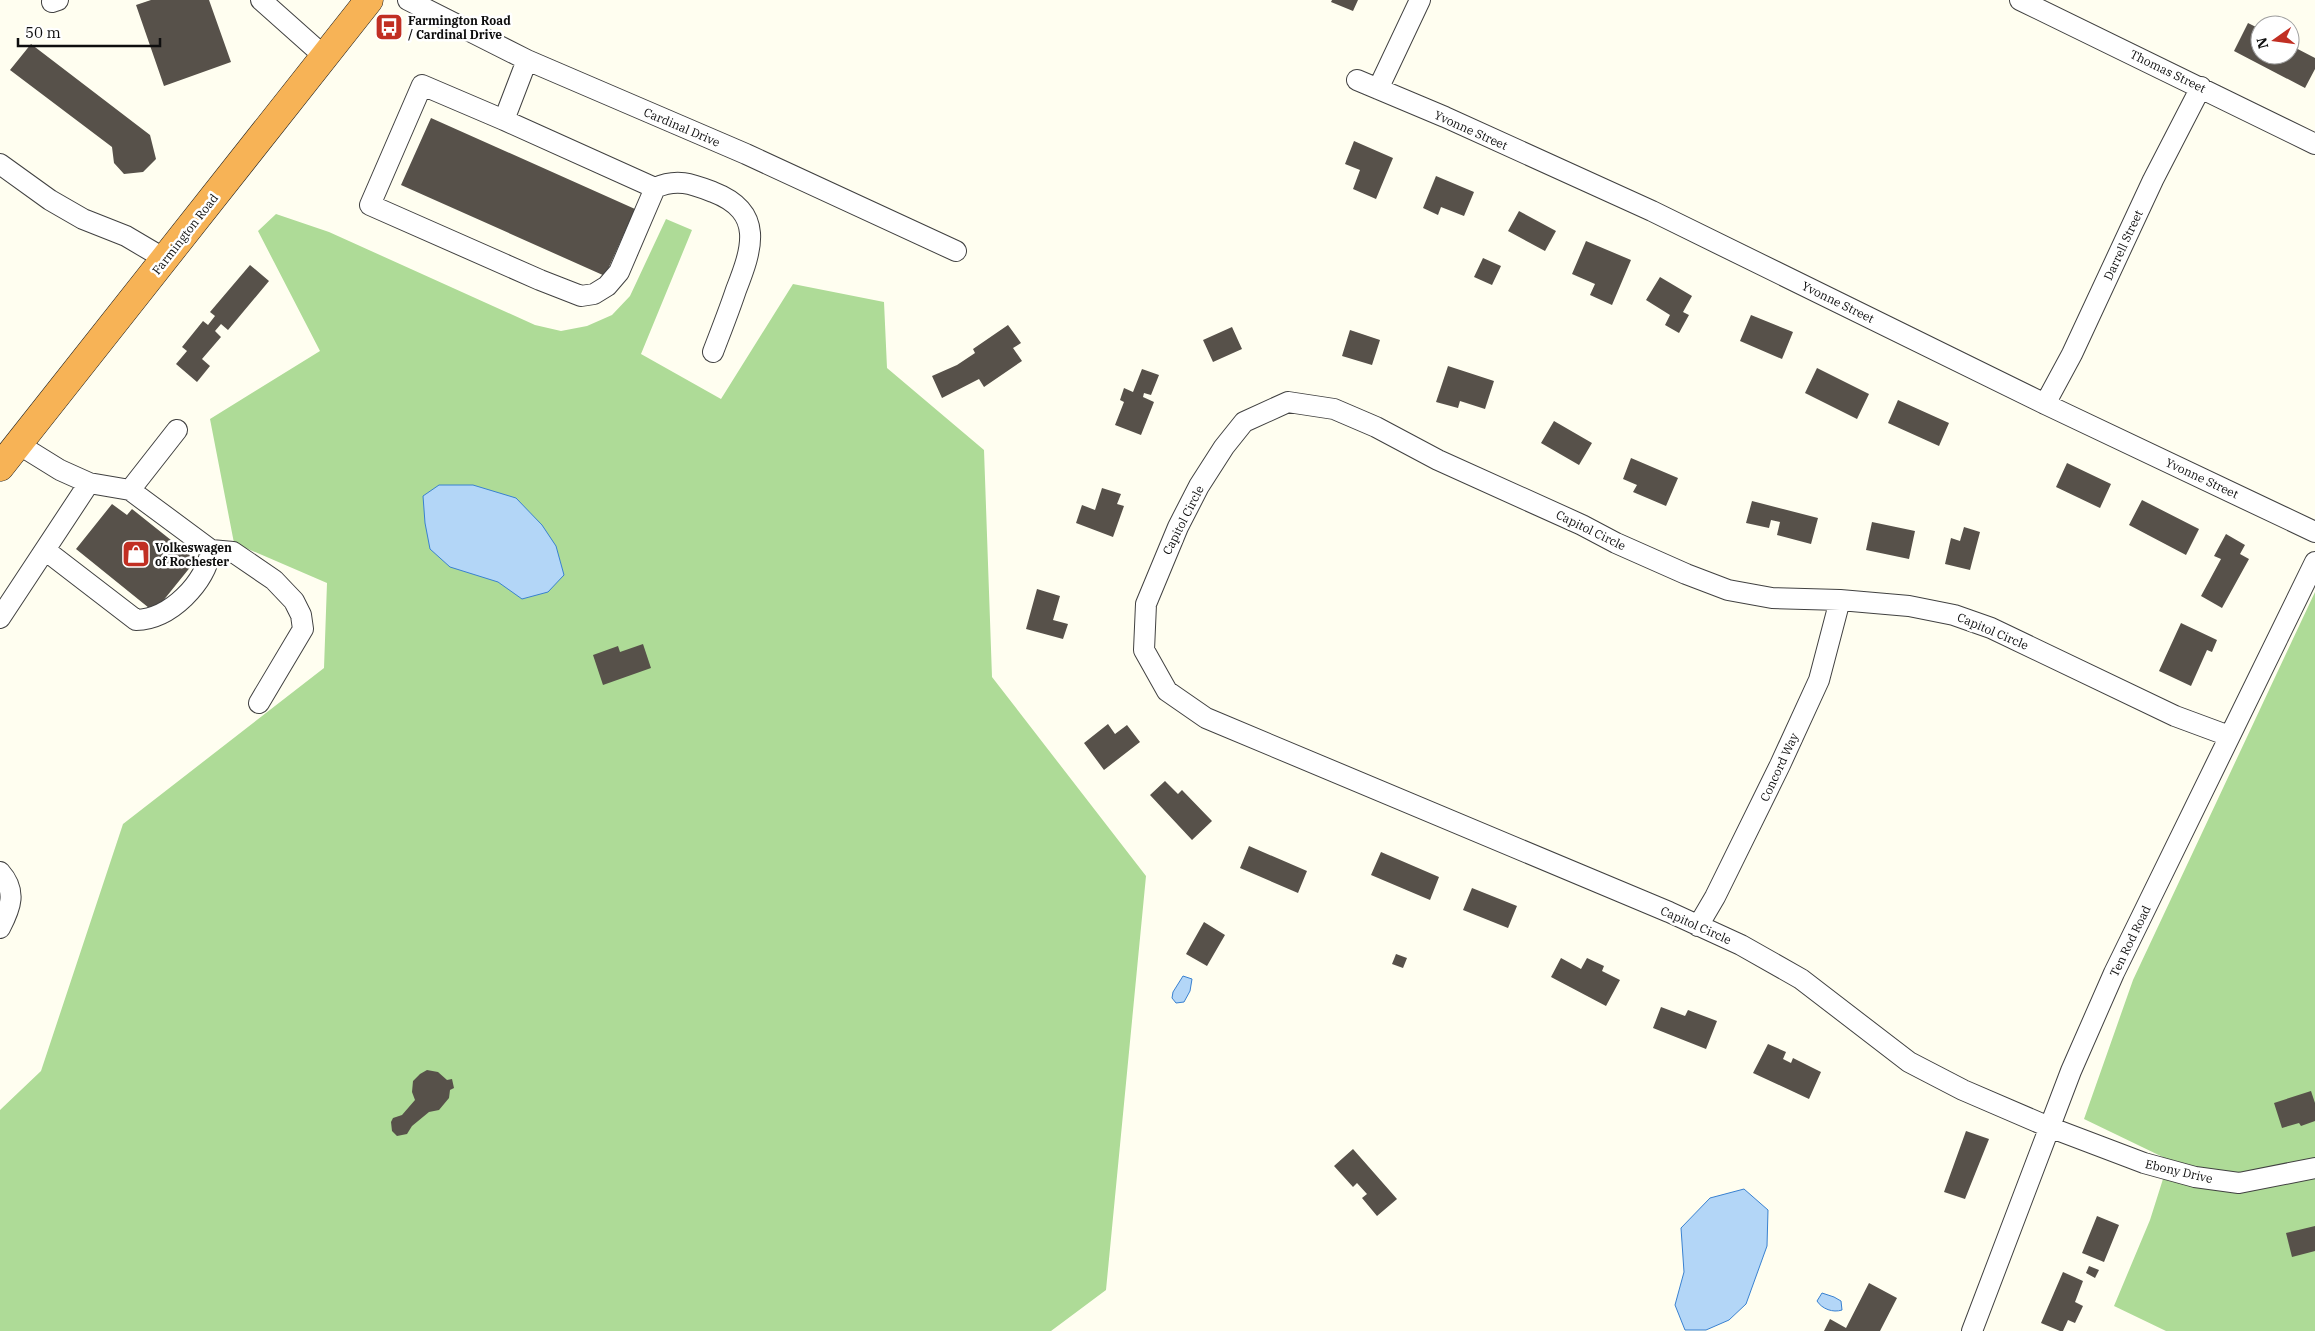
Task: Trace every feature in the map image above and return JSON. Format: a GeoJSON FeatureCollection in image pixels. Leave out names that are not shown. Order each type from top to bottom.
{"type":"FeatureCollection","features":[{"type":"Feature","properties":{"kind":"highway","name":"Farmington Road"},"geometry":{"type":"LineString","coordinates":[[0,467],[369,0]]}},
{"type":"Feature","properties":{"kind":"street"},"geometry":{"type":"LineString","coordinates":[[261,0],[325,57]]}},
{"type":"Feature","properties":{"kind":"street","name":"Cardinal Drive"},"geometry":{"type":"LineString","coordinates":[[408,0],[527,60],[755,158],[956,251]]}},
{"type":"Feature","properties":{"kind":"street"},"geometry":{"type":"LineString","coordinates":[[1378,89],[1420,0]]}},
{"type":"Feature","properties":{"kind":"street","name":"Thomas Street"},"geometry":{"type":"LineString","coordinates":[[2020,0],[2201,86],[2315,144]]}},
{"type":"Feature","properties":{"kind":"street"},"geometry":{"type":"LineString","coordinates":[[504,120],[527,60]]}},
{"type":"Feature","properties":{"kind":"street","name":"Yvonne Street"},"geometry":{"type":"LineString","coordinates":[[1357,80],[1444,116],[1660,214],[2045,404],[2315,532]]}},
{"type":"Feature","properties":{"kind":"street"},"geometry":{"type":"LineString","coordinates":[[655,188],[619,272],[607,286],[594,294],[580,296],[370,205],[422,85],[655,188],[673,182],[688,182],[728,198],[742,210],[749,224],[751,241],[748,259],[713,352]]}},
{"type":"Feature","properties":{"kind":"street","name":"Darrell Street"},"geometry":{"type":"LineString","coordinates":[[2045,404],[2072,354],[2153,180],[2201,86]]}},
{"type":"Feature","properties":{"kind":"street"},"geometry":{"type":"LineString","coordinates":[[0,164],[50,200],[83,219],[126,236],[165,260]]}},
{"type":"Feature","properties":{"kind":"street","name":"Capitol Circle"},"geometry":{"type":"LineString","coordinates":[[2048,1127],[1963,1090],[1909,1062],[1801,979],[1741,945],[1669,912],[1206,718],[1167,692],[1144,650],[1146,604],[1159,569],[1199,486],[1224,447],[1244,422],[1288,402],[1334,408],[1376,427],[1438,460],[1582,525],[1616,543],[1728,590],[1772,598],[1840,600],[1909,606],[1954,615],[1991,628],[2175,716],[2229,736]]}},
{"type":"Feature","properties":{"kind":"street"},"geometry":{"type":"LineString","coordinates":[[130,490],[177,430]]}},
{"type":"Feature","properties":{"kind":"street"},"geometry":{"type":"LineString","coordinates":[[18,444],[60,470],[89,483],[130,490],[211,550],[233,552],[274,580],[294,601],[302,615],[303,629],[259,703]]}},
{"type":"Feature","properties":{"kind":"street"},"geometry":{"type":"LineString","coordinates":[[0,618],[89,483]]}},
{"type":"Feature","properties":{"kind":"street"},"geometry":{"type":"LineString","coordinates":[[45,550],[127,615],[136,620],[150,620],[178,602],[200,578],[208,563],[211,550]]}},
{"type":"Feature","properties":{"kind":"street","name":"Ten Rod Road"},"geometry":{"type":"LineString","coordinates":[[1972,1331],[2048,1127],[2114,973],[2315,562]]}},
{"type":"Feature","properties":{"kind":"street","name":"Concord Way"},"geometry":{"type":"LineString","coordinates":[[1698,926],[1715,897],[1776,774],[1819,680],[1840,600]]}},
{"type":"Feature","properties":{"kind":"street"},"geometry":{"type":"LineString","coordinates":[[0,872],[11,889],[12,900],[0,928]]}},
{"type":"Feature","properties":{"kind":"street","name":"Ebony Drive"},"geometry":{"type":"LineString","coordinates":[[2048,1127],[2144,1163],[2195,1177],[2239,1183],[2315,1168]]}},
{"type":"Feature","properties":{"kind":"green space"},"geometry":{"type":"Polygon","coordinates":[[[276,214],[329,232],[535,325],[561,331],[587,326],[612,315],[630,296],[666,219],[692,230],[641,354],[721,399],[793,284],[884,302],[887,368],[984,450],[992,677],[1146,876],[1106,1290],[1051,1331],[0,1331],[0,1110],[41,1071],[123,824],[324,668],[327,583],[234,543],[210,419],[320,351],[258,231],[276,214]]]}},
{"type":"Feature","properties":{"kind":"green space"},"geometry":{"type":"Polygon","coordinates":[[[2315,592],[2315,1331],[2166,1331],[2114,1306],[2150,1220],[2169,1160],[2084,1119],[2133,980],[2315,592]]]}},
{"type":"Feature","properties":{"kind":"water"},"geometry":{"type":"Polygon","coordinates":[[[439,485],[473,485],[516,498],[542,525],[556,546],[564,575],[548,592],[522,599],[498,582],[450,567],[430,549],[425,523],[423,496],[439,485]]]}},
{"type":"Feature","properties":{"kind":"water"},"geometry":{"type":"Polygon","coordinates":[[[1183,976],[1192,979],[1190,991],[1184,1002],[1176,1003],[1172,998],[1173,992],[1183,976]]]}},
{"type":"Feature","properties":{"kind":"water"},"geometry":{"type":"Polygon","coordinates":[[[1744,1189],[1768,1210],[1767,1246],[1746,1304],[1729,1320],[1706,1330],[1685,1330],[1675,1305],[1684,1272],[1681,1228],[1710,1198],[1744,1189]]]}},
{"type":"Feature","properties":{"kind":"water"},"geometry":{"type":"Polygon","coordinates":[[[1822,1293],[1841,1301],[1842,1310],[1831,1311],[1822,1306],[1817,1301],[1822,1293]]]}},
{"type":"Feature","properties":{"kind":"building"},"geometry":{"type":"Polygon","coordinates":[[[151,0],[209,0],[231,62],[164,86],[136,5],[151,0]]]}},
{"type":"Feature","properties":{"kind":"building"},"geometry":{"type":"Polygon","coordinates":[[[1332,0],[1358,0],[1353,11],[1331,2],[1332,0]]]}},
{"type":"Feature","properties":{"kind":"building"},"geometry":{"type":"Polygon","coordinates":[[[2248,23],[2250,24],[2250,59],[2234,51],[2248,23]]]}},
{"type":"Feature","properties":{"kind":"building"},"geometry":{"type":"Polygon","coordinates":[[[31,44],[150,135],[156,159],[143,172],[124,174],[114,163],[112,147],[10,70],[31,44]]]}},
{"type":"Feature","properties":{"kind":"building"},"geometry":{"type":"Polygon","coordinates":[[[2300,50],[2315,58],[2315,69],[2305,88],[2261,65],[2300,65],[2300,50]]]}},
{"type":"Feature","properties":{"kind":"building"},"geometry":{"type":"Polygon","coordinates":[[[431,118],[635,209],[605,276],[401,185],[431,118]]]}},
{"type":"Feature","properties":{"kind":"building"},"geometry":{"type":"Polygon","coordinates":[[[1354,141],[1393,158],[1376,199],[1353,189],[1360,170],[1345,164],[1354,141]]]}},
{"type":"Feature","properties":{"kind":"building"},"geometry":{"type":"Polygon","coordinates":[[[1436,176],[1474,192],[1464,216],[1441,207],[1438,215],[1423,208],[1436,176]]]}},
{"type":"Feature","properties":{"kind":"building"},"geometry":{"type":"Polygon","coordinates":[[[1519,211],[1556,231],[1545,251],[1508,231],[1519,211]]]}},
{"type":"Feature","properties":{"kind":"building"},"geometry":{"type":"Polygon","coordinates":[[[1586,241],[1631,260],[1612,305],[1590,295],[1595,284],[1572,274],[1586,241]]]}},
{"type":"Feature","properties":{"kind":"building"},"geometry":{"type":"Polygon","coordinates":[[[1483,258],[1501,266],[1492,285],[1474,277],[1483,258]]]}},
{"type":"Feature","properties":{"kind":"building"},"geometry":{"type":"Polygon","coordinates":[[[250,265],[269,281],[228,330],[221,324],[215,331],[221,337],[202,359],[210,366],[197,382],[176,364],[187,351],[182,347],[203,321],[208,325],[215,316],[210,312],[250,265]]]}},
{"type":"Feature","properties":{"kind":"building"},"geometry":{"type":"Polygon","coordinates":[[[1660,277],[1692,296],[1683,312],[1689,315],[1679,333],[1665,325],[1670,315],[1646,300],[1660,277]]]}},
{"type":"Feature","properties":{"kind":"building"},"geometry":{"type":"Polygon","coordinates":[[[1751,315],[1793,332],[1782,359],[1740,341],[1751,315]]]}},
{"type":"Feature","properties":{"kind":"building"},"geometry":{"type":"Polygon","coordinates":[[[1008,325],[1021,343],[1013,348],[1022,361],[984,387],[979,379],[942,398],[932,376],[957,365],[975,353],[973,349],[1008,325]]]}},
{"type":"Feature","properties":{"kind":"building"},"geometry":{"type":"Polygon","coordinates":[[[1232,327],[1242,349],[1213,362],[1203,340],[1232,327]]]}},
{"type":"Feature","properties":{"kind":"building"},"geometry":{"type":"Polygon","coordinates":[[[1350,330],[1380,340],[1372,365],[1342,356],[1350,330]]]}},
{"type":"Feature","properties":{"kind":"building"},"geometry":{"type":"Polygon","coordinates":[[[1448,366],[1494,381],[1485,409],[1460,401],[1458,408],[1436,402],[1448,366]]]}},
{"type":"Feature","properties":{"kind":"building"},"geometry":{"type":"Polygon","coordinates":[[[1817,368],[1869,394],[1857,419],[1805,393],[1817,368]]]}},
{"type":"Feature","properties":{"kind":"building"},"geometry":{"type":"Polygon","coordinates":[[[1142,369],[1159,375],[1151,395],[1144,393],[1143,397],[1154,402],[1141,435],[1115,425],[1124,402],[1120,400],[1124,388],[1133,392],[1142,369]]]}},
{"type":"Feature","properties":{"kind":"building"},"geometry":{"type":"Polygon","coordinates":[[[1898,400],[1949,423],[1939,446],[1888,423],[1898,400]]]}},
{"type":"Feature","properties":{"kind":"building"},"geometry":{"type":"Polygon","coordinates":[[[1554,421],[1592,443],[1579,465],[1541,443],[1554,421]]]}},
{"type":"Feature","properties":{"kind":"building"},"geometry":{"type":"Polygon","coordinates":[[[1631,458],[1678,478],[1666,506],[1633,492],[1637,485],[1623,479],[1631,458]]]}},
{"type":"Feature","properties":{"kind":"building"},"geometry":{"type":"Polygon","coordinates":[[[2067,463],[2111,484],[2100,508],[2056,487],[2067,463]]]}},
{"type":"Feature","properties":{"kind":"building"},"geometry":{"type":"Polygon","coordinates":[[[1102,488],[1121,494],[1117,504],[1124,506],[1113,537],[1076,523],[1082,505],[1095,510],[1102,488]]]}},
{"type":"Feature","properties":{"kind":"building"},"geometry":{"type":"Polygon","coordinates":[[[2142,500],[2199,529],[2186,555],[2129,525],[2142,500]]]}},
{"type":"Feature","properties":{"kind":"building"},"geometry":{"type":"Polygon","coordinates":[[[1752,501],[1818,518],[1811,544],[1777,535],[1780,522],[1771,520],[1769,528],[1746,523],[1752,501]]]}},
{"type":"Feature","properties":{"kind":"building","name":"Volkeswagen of Rochester"},"geometry":{"type":"Polygon","coordinates":[[[112,504],[127,515],[132,509],[196,560],[154,612],[76,549],[112,504]]]}},
{"type":"Feature","properties":{"kind":"building"},"geometry":{"type":"Polygon","coordinates":[[[1872,522],[1915,531],[1909,559],[1866,550],[1872,522]]]}},
{"type":"Feature","properties":{"kind":"building"},"geometry":{"type":"Polygon","coordinates":[[[1964,527],[1980,532],[1970,570],[1945,564],[1951,538],[1960,541],[1964,527]]]}},
{"type":"Feature","properties":{"kind":"building"},"geometry":{"type":"Polygon","coordinates":[[[2226,534],[2245,545],[2240,554],[2249,559],[2222,608],[2201,596],[2221,559],[2214,556],[2226,534]]]}},
{"type":"Feature","properties":{"kind":"building"},"geometry":{"type":"Polygon","coordinates":[[[1037,589],[1060,596],[1053,620],[1068,624],[1063,639],[1026,629],[1037,589]]]}},
{"type":"Feature","properties":{"kind":"building"},"geometry":{"type":"Polygon","coordinates":[[[2181,623],[2217,640],[2212,652],[2207,650],[2191,686],[2159,671],[2181,623]]]}},
{"type":"Feature","properties":{"kind":"building"},"geometry":{"type":"Polygon","coordinates":[[[643,644],[651,668],[603,685],[593,655],[618,646],[620,652],[643,644]]]}},
{"type":"Feature","properties":{"kind":"building"},"geometry":{"type":"Polygon","coordinates":[[[1108,724],[1115,734],[1127,725],[1140,742],[1104,770],[1084,743],[1108,724]]]}},
{"type":"Feature","properties":{"kind":"building"},"geometry":{"type":"Polygon","coordinates":[[[1165,781],[1178,794],[1182,790],[1212,821],[1192,840],[1150,795],[1165,781]]]}},
{"type":"Feature","properties":{"kind":"building"},"geometry":{"type":"Polygon","coordinates":[[[1249,846],[1307,871],[1298,893],[1240,868],[1249,846]]]}},
{"type":"Feature","properties":{"kind":"building"},"geometry":{"type":"Polygon","coordinates":[[[1381,852],[1439,877],[1430,900],[1371,875],[1381,852]]]}},
{"type":"Feature","properties":{"kind":"building"},"geometry":{"type":"Polygon","coordinates":[[[1472,888],[1517,906],[1508,928],[1463,910],[1472,888]]]}},
{"type":"Feature","properties":{"kind":"building"},"geometry":{"type":"Polygon","coordinates":[[[1204,922],[1225,935],[1207,966],[1186,954],[1204,922]]]}},
{"type":"Feature","properties":{"kind":"building"},"geometry":{"type":"Polygon","coordinates":[[[1396,954],[1407,958],[1403,968],[1392,964],[1396,954]]]}},
{"type":"Feature","properties":{"kind":"building"},"geometry":{"type":"Polygon","coordinates":[[[1561,958],[1581,969],[1587,958],[1604,966],[1602,971],[1620,980],[1606,1006],[1551,977],[1561,958]]]}},
{"type":"Feature","properties":{"kind":"building"},"geometry":{"type":"Polygon","coordinates":[[[1661,1007],[1685,1016],[1688,1010],[1717,1021],[1706,1049],[1653,1028],[1661,1007]]]}},
{"type":"Feature","properties":{"kind":"building"},"geometry":{"type":"Polygon","coordinates":[[[1768,1044],[1786,1052],[1783,1059],[1791,1063],[1793,1058],[1821,1072],[1809,1099],[1753,1073],[1768,1044]]]}},
{"type":"Feature","properties":{"kind":"building"},"geometry":{"type":"Polygon","coordinates":[[[427,1070],[438,1072],[447,1080],[452,1079],[454,1088],[450,1090],[449,1098],[439,1110],[429,1112],[412,1126],[407,1134],[397,1136],[392,1131],[391,1122],[393,1118],[402,1115],[415,1100],[412,1092],[413,1081],[427,1070]]]}},
{"type":"Feature","properties":{"kind":"building"},"geometry":{"type":"Polygon","coordinates":[[[2311,1091],[2315,1103],[2315,1121],[2301,1126],[2299,1123],[2282,1128],[2274,1103],[2311,1091]]]}},
{"type":"Feature","properties":{"kind":"building"},"geometry":{"type":"Polygon","coordinates":[[[1966,1131],[1989,1139],[1965,1199],[1944,1192],[1966,1131]]]}},
{"type":"Feature","properties":{"kind":"building"},"geometry":{"type":"Polygon","coordinates":[[[1353,1149],[1397,1199],[1377,1216],[1362,1198],[1367,1194],[1357,1183],[1353,1187],[1334,1166],[1353,1149]]]}},
{"type":"Feature","properties":{"kind":"building"},"geometry":{"type":"Polygon","coordinates":[[[2097,1216],[2119,1225],[2104,1262],[2082,1253],[2097,1216]]]}},
{"type":"Feature","properties":{"kind":"building"},"geometry":{"type":"Polygon","coordinates":[[[2315,1226],[2315,1251],[2292,1257],[2286,1233],[2315,1226]]]}},
{"type":"Feature","properties":{"kind":"building"},"geometry":{"type":"Polygon","coordinates":[[[2089,1266],[2099,1270],[2095,1278],[2086,1273],[2089,1266]]]}},
{"type":"Feature","properties":{"kind":"building"},"geometry":{"type":"Polygon","coordinates":[[[2063,1272],[2083,1281],[2075,1302],[2083,1306],[2075,1323],[2068,1320],[2063,1331],[2060,1331],[2041,1323],[2063,1272]]]}},
{"type":"Feature","properties":{"kind":"building"},"geometry":{"type":"Polygon","coordinates":[[[1869,1283],[1897,1298],[1880,1331],[1824,1331],[1830,1319],[1846,1328],[1869,1283]]]}},
{"type":"Feature","properties":{"kind":"place","name":"Farmington Road / Cardinal Drive"},"geometry":{"type":"Point","coordinates":[389,27]}},
{"type":"Feature","properties":{"kind":"place","name":"Volkeswagen of Rochester"},"geometry":{"type":"Point","coordinates":[136,554]}}]}
